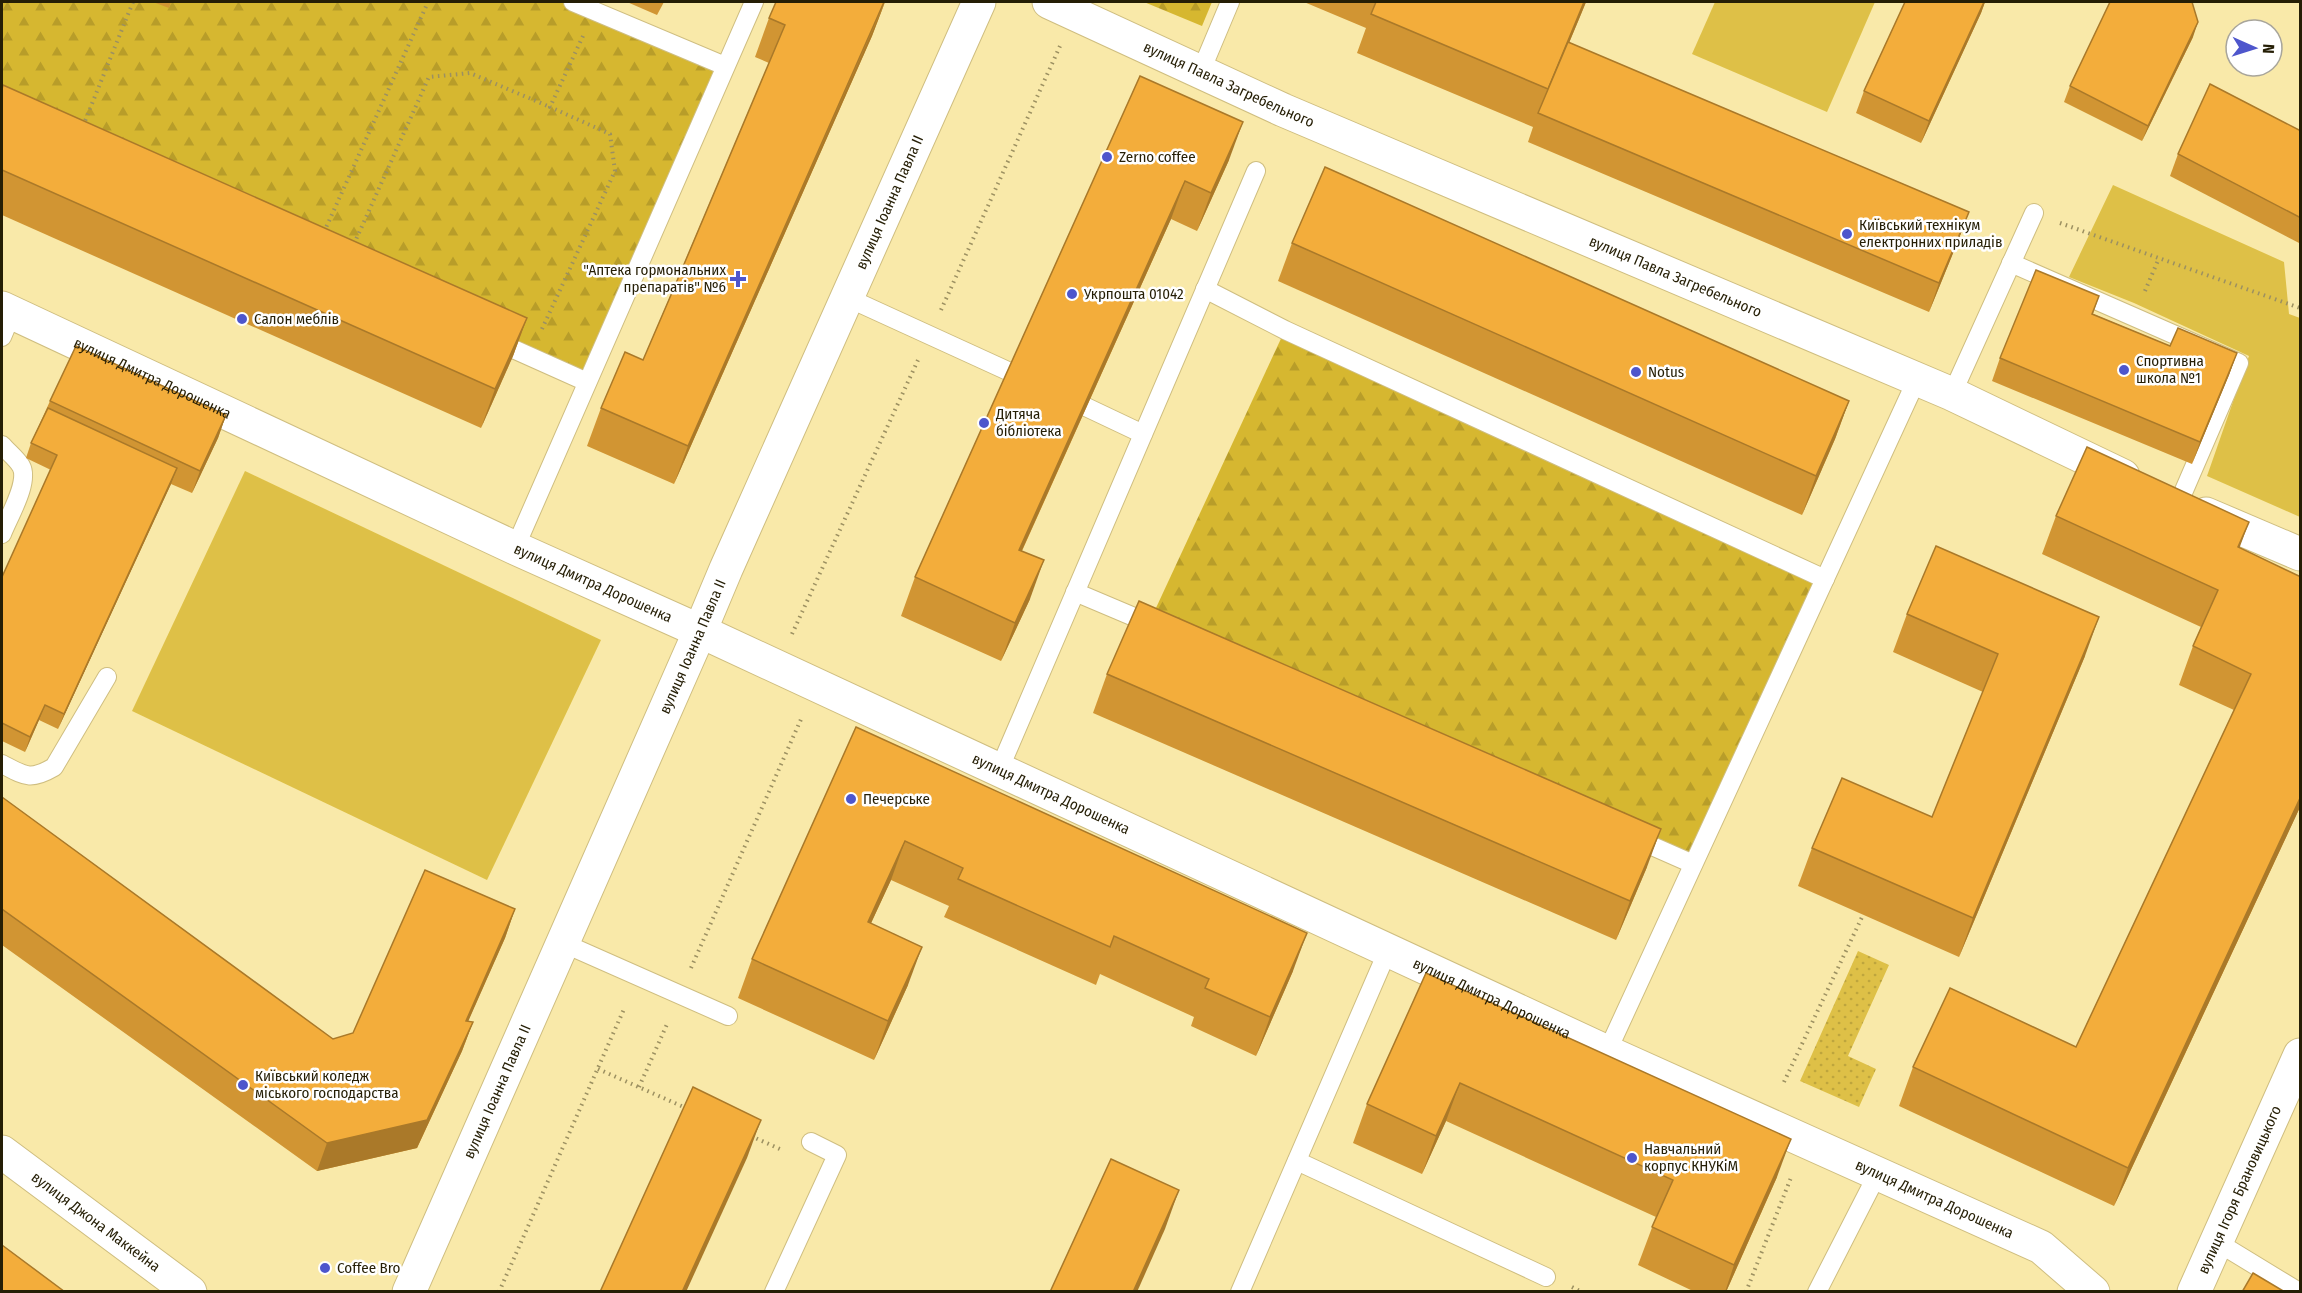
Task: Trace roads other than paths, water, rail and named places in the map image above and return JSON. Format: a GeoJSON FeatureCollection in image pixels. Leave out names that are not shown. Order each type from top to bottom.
{"type":"FeatureCollection","features":[{"type":"Feature","properties":{"kind":"street","name":"вулиця Іоанна Павла II"},"geometry":{"type":"LineString","coordinates":[[409,1292],[846,297],[979,2]]}},
{"type":"Feature","properties":{"kind":"street","name":"вулиця Павла Загребельного"},"geometry":{"type":"LineString","coordinates":[[1049,2],[1283,110],[1952,394],[2179,502],[2301,554]]}},
{"type":"Feature","properties":{"kind":"street","name":"вулиця Дмитра Дорошенка"},"geometry":{"type":"LineString","coordinates":[[5,319],[700,631],[1607,1052],[2041,1247],[2093,1292]]}},
{"type":"Feature","properties":{"kind":"street","name":"вулиця Ігоря Брановицького"},"geometry":{"type":"LineString","coordinates":[[2194,1292],[2301,1055]]}},
{"type":"Feature","properties":{"kind":"street","name":"вулиця Джона Маккейна"},"geometry":{"type":"LineString","coordinates":[[2,1152],[190,1292]]}},
{"type":"Feature","properties":{"kind":"lane"},"geometry":{"type":"LineString","coordinates":[[573,2],[725,66]]}},
{"type":"Feature","properties":{"kind":"lane"},"geometry":{"type":"LineString","coordinates":[[515,548],[754,2]]}},
{"type":"Feature","properties":{"kind":"lane"},"geometry":{"type":"LineString","coordinates":[[1201,71],[1230,2]]}},
{"type":"Feature","properties":{"kind":"lane"},"geometry":{"type":"LineString","coordinates":[[999,770],[1256,171]]}},
{"type":"Feature","properties":{"kind":"lane"},"geometry":{"type":"LineString","coordinates":[[1952,394],[2034,213]]}},
{"type":"Feature","properties":{"kind":"lane"},"geometry":{"type":"LineString","coordinates":[[2011,263],[2239,363],[2179,502]]}},
{"type":"Feature","properties":{"kind":"lane"},"geometry":{"type":"LineString","coordinates":[[1205,289],[1285,330],[1825,579]]}},
{"type":"Feature","properties":{"kind":"lane"},"geometry":{"type":"LineString","coordinates":[[846,297],[1010,372]]}},
{"type":"Feature","properties":{"kind":"lane"},"geometry":{"type":"LineString","coordinates":[[477,333],[587,382]]}},
{"type":"Feature","properties":{"kind":"lane"},"geometry":{"type":"LineString","coordinates":[[1607,1052],[1917,379]]}},
{"type":"Feature","properties":{"kind":"lane"},"geometry":{"type":"LineString","coordinates":[[1086,407],[1143,434]]}},
{"type":"Feature","properties":{"kind":"lane"},"geometry":{"type":"LineString","coordinates":[[2,445],[21,466],[24,475],[22,487],[2,534]]}},
{"type":"Feature","properties":{"kind":"lane"},"geometry":{"type":"LineString","coordinates":[[1075,592],[1171,633]]}},
{"type":"Feature","properties":{"kind":"lane"},"geometry":{"type":"LineString","coordinates":[[2,764],[25,776],[39,775],[54,766],[107,677]]}},
{"type":"Feature","properties":{"kind":"lane"},"geometry":{"type":"LineString","coordinates":[[1616,830],[1693,864]]}},
{"type":"Feature","properties":{"kind":"lane"},"geometry":{"type":"LineString","coordinates":[[563,944],[728,1016]]}},
{"type":"Feature","properties":{"kind":"lane"},"geometry":{"type":"LineString","coordinates":[[1240,1292],[1388,950]]}},
{"type":"Feature","properties":{"kind":"lane"},"geometry":{"type":"LineString","coordinates":[[774,1292],[837,1155],[811,1142]]}},
{"type":"Feature","properties":{"kind":"lane"},"geometry":{"type":"LineString","coordinates":[[1296,1161],[1546,1277]]}},
{"type":"Feature","properties":{"kind":"lane"},"geometry":{"type":"LineString","coordinates":[[1817,1292],[1878,1173]]}},
{"type":"Feature","properties":{"kind":"lane"},"geometry":{"type":"LineString","coordinates":[[2217,1242],[2299,1292]]}},
{"type":"Feature","properties":{"kind":"place","name":"Zerno coffee"},"geometry":{"type":"Point","coordinates":[1107,157]}},
{"type":"Feature","properties":{"kind":"place","name":"Київський технікум електронних приладів"},"geometry":{"type":"Point","coordinates":[1847,234]}},
{"type":"Feature","properties":{"kind":"place","name":"\"Аптека гормональних препаратів\" №6"},"geometry":{"type":"Point","coordinates":[738,279]}},
{"type":"Feature","properties":{"kind":"place","name":"Укрпошта 01042"},"geometry":{"type":"Point","coordinates":[1072,294]}},
{"type":"Feature","properties":{"kind":"place","name":"Салон меблів"},"geometry":{"type":"Point","coordinates":[242,319]}},
{"type":"Feature","properties":{"kind":"place","name":"Спортивна школа №1"},"geometry":{"type":"Point","coordinates":[2124,370]}},
{"type":"Feature","properties":{"kind":"place","name":"Notus"},"geometry":{"type":"Point","coordinates":[1636,372]}},
{"type":"Feature","properties":{"kind":"place","name":"Дитяча бібліотека"},"geometry":{"type":"Point","coordinates":[984,423]}},
{"type":"Feature","properties":{"kind":"place","name":"Печерське"},"geometry":{"type":"Point","coordinates":[851,799]}},
{"type":"Feature","properties":{"kind":"place","name":"Київський коледж міського господарства"},"geometry":{"type":"Point","coordinates":[243,1085]}},
{"type":"Feature","properties":{"kind":"place","name":"Навчальний корпус КНУКіМ"},"geometry":{"type":"Point","coordinates":[1632,1158]}},
{"type":"Feature","properties":{"kind":"place","name":"Coffee Bro"},"geometry":{"type":"Point","coordinates":[325,1268]}}]}
